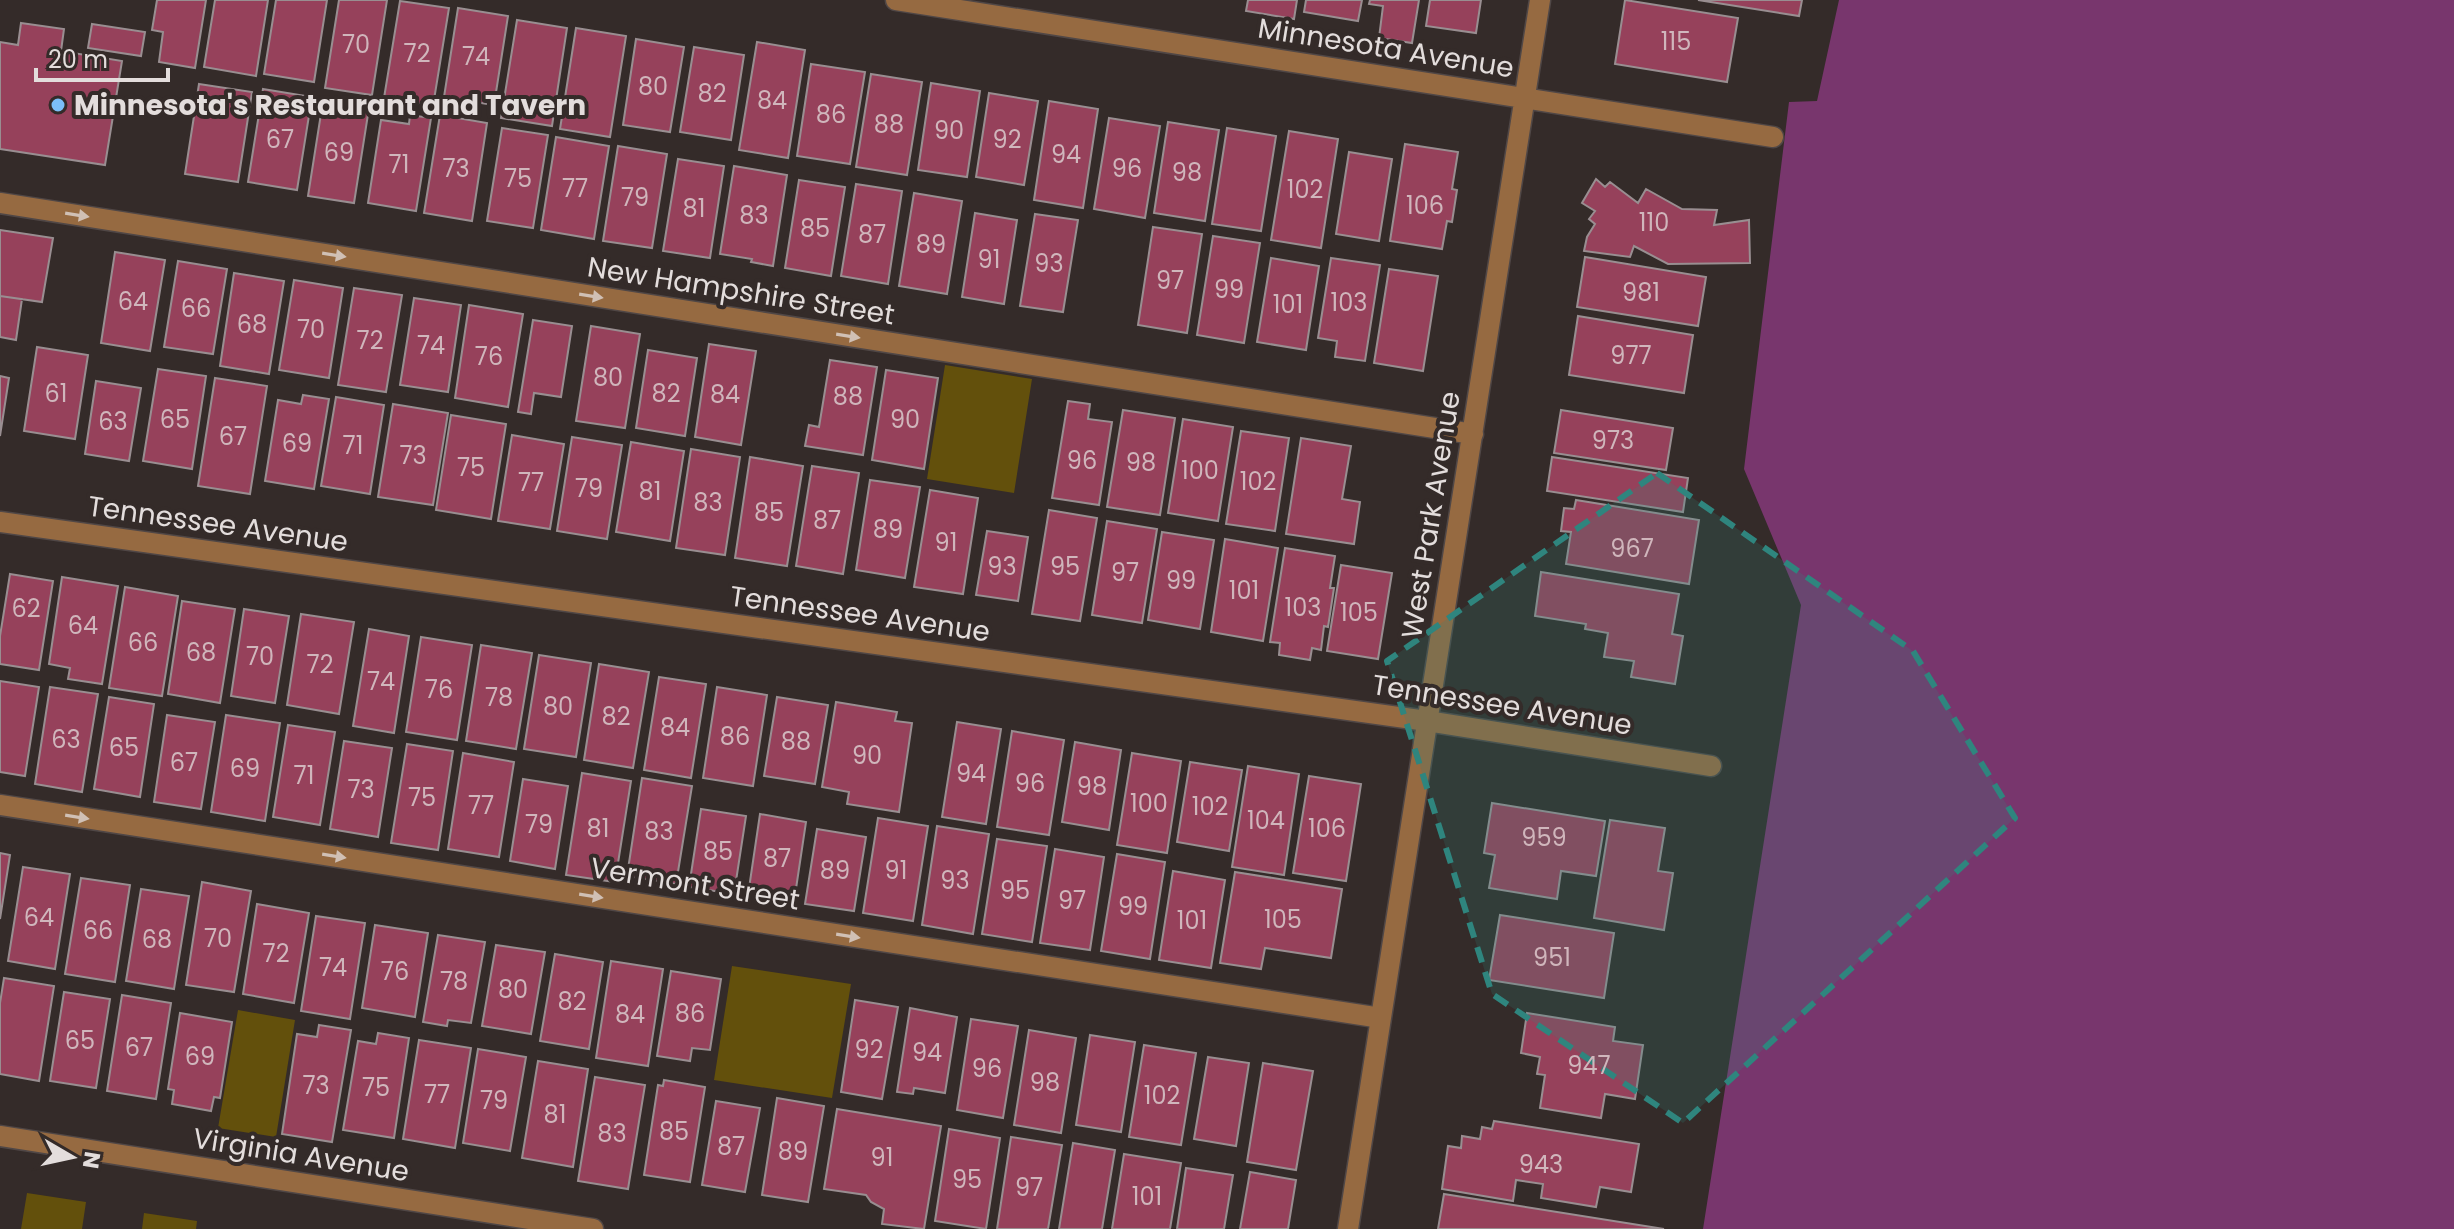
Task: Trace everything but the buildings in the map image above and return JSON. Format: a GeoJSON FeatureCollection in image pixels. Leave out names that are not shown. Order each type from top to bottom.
{"type":"FeatureCollection","features":[{"type":"Feature","properties":{"kind":"street","name":"Minnesota Avenue"},"geometry":{"type":"LineString","coordinates":[[896,0],[1773,137]]}},
{"type":"Feature","properties":{"kind":"street","name":"West Park Avenue"},"geometry":{"type":"LineString","coordinates":[[1348,1229],[1540,0]]}},
{"type":"Feature","properties":{"kind":"street","name":"New Hampshire Street"},"geometry":{"type":"LineString","coordinates":[[0,203],[1473,434]]}},
{"type":"Feature","properties":{"kind":"street","name":"Tennessee Avenue"},"geometry":{"type":"LineString","coordinates":[[0,522],[1427,721],[1711,766]]}},
{"type":"Feature","properties":{"kind":"street","name":"Vermont Street"},"geometry":{"type":"LineString","coordinates":[[0,805],[1381,1018]]}},
{"type":"Feature","properties":{"kind":"street","name":"Virginia Avenue"},"geometry":{"type":"LineString","coordinates":[[0,1136],[593,1229]]}},
{"type":"Feature","properties":{"kind":"highlighted area"},"geometry":{"type":"Polygon","coordinates":[[[1657,473],[1913,651],[2015,818],[1683,1123],[1492,994],[1387,661],[1657,473]]]}},
{"type":"Feature","properties":{"kind":"shaded area"},"geometry":{"type":"Polygon","coordinates":[[[1839,0],[2454,0],[2454,1229],[1703,1229],[1801,605],[1744,469],[1789,102],[1817,101],[1839,0]]]}},
{"type":"Feature","properties":{"kind":"shaded area"},"geometry":{"type":"Polygon","coordinates":[[[945,365],[1032,379],[1014,493],[927,479],[945,365]]]}},
{"type":"Feature","properties":{"kind":"shaded area"},"geometry":{"type":"Polygon","coordinates":[[[732,966],[851,984],[832,1098],[714,1080],[732,966]]]}},
{"type":"Feature","properties":{"kind":"shaded area"},"geometry":{"type":"Polygon","coordinates":[[[238,1010],[295,1020],[276,1137],[218,1128],[238,1010]]]}},
{"type":"Feature","properties":{"kind":"shaded area"},"geometry":{"type":"Polygon","coordinates":[[[27,1193],[86,1202],[82,1229],[21,1229],[27,1193]]]}},
{"type":"Feature","properties":{"kind":"shaded area"},"geometry":{"type":"Polygon","coordinates":[[[144,1213],[197,1221],[196,1229],[142,1229],[144,1213]]]}},
{"type":"Feature","properties":{"kind":"place","name":"Minnesota's Restaurant and Tavern"},"geometry":{"type":"Point","coordinates":[58,105]}}]}
